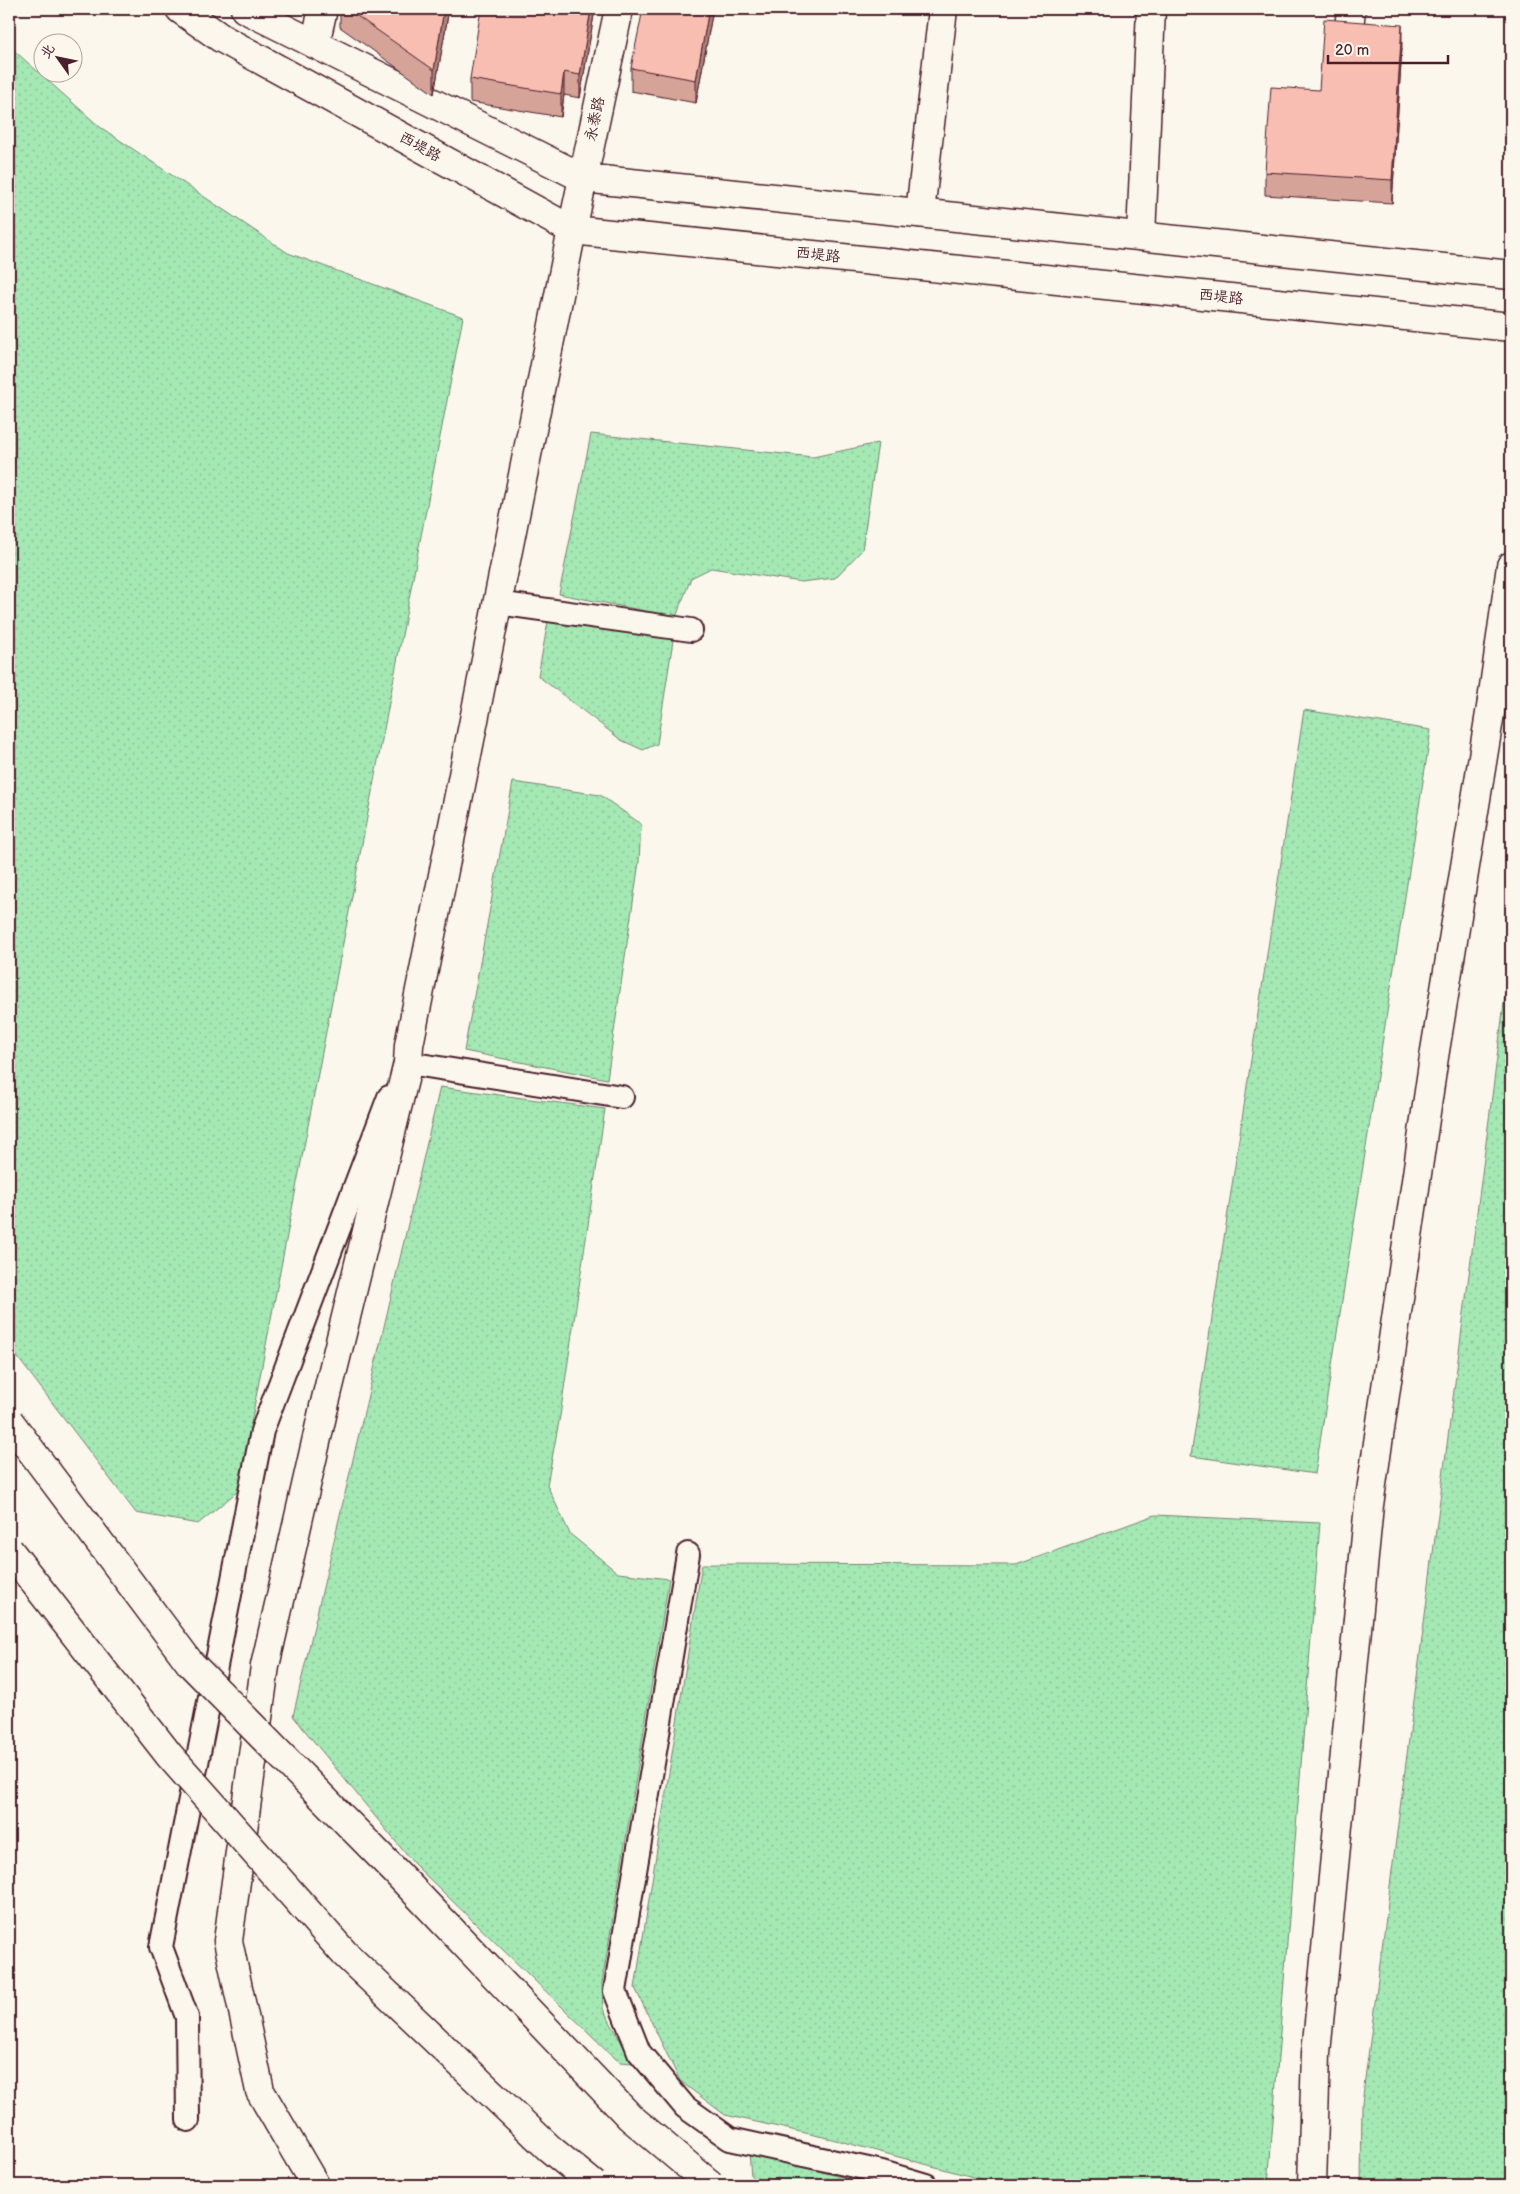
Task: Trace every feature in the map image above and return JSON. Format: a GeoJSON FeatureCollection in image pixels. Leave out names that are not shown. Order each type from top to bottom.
{"type":"FeatureCollection","features":[{"type":"Feature","properties":{"kind":"main road","name":"西堤路"},"geometry":{"type":"LineString","coordinates":[[180,9],[221,38],[572,230],[1511,327]]}},
{"type":"Feature","properties":{"kind":"main road"},"geometry":{"type":"LineString","coordinates":[[245,9],[583,178],[1511,275]]}},
{"type":"Feature","properties":{"kind":"main road"},"geometry":{"type":"LineString","coordinates":[[315,44],[323,9]]}},
{"type":"Feature","properties":{"kind":"main road","name":"永泰路"},"geometry":{"type":"LineString","coordinates":[[315,2185],[260,2091],[228,1942],[265,1666],[324,1407],[409,1054],[572,230],[620,9]]}},
{"type":"Feature","properties":{"kind":"main road"},"geometry":{"type":"LineString","coordinates":[[920,213],[943,9]]}},
{"type":"Feature","properties":{"kind":"main road"},"geometry":{"type":"LineString","coordinates":[[1141,236],[1152,9]]}},
{"type":"Feature","properties":{"kind":"main road"},"geometry":{"type":"LineString","coordinates":[[1348,38],[1351,9]]}},
{"type":"Feature","properties":{"kind":"main road"},"geometry":{"type":"LineString","coordinates":[[1312,2185],[1316,2053],[1367,1525],[1434,1058],[1492,701],[1511,566]]}},
{"type":"Feature","properties":{"kind":"main road"},"geometry":{"type":"LineString","coordinates":[[9,1421],[190,1663],[394,1870],[630,2117],[711,2185]]}},
{"type":"Feature","properties":{"kind":"main road"},"geometry":{"type":"LineString","coordinates":[[9,1550],[169,1755],[345,1954],[549,2148],[594,2185]]}},
{"type":"Feature","properties":{"kind":"lane"},"geometry":{"type":"LineString","coordinates":[[498,603],[691,630]]}},
{"type":"Feature","properties":{"kind":"lane"},"geometry":{"type":"LineString","coordinates":[[188,2120],[187,2017],[161,1947],[262,1431],[409,1054],[622,1097]]}},
{"type":"Feature","properties":{"kind":"lane"},"geometry":{"type":"LineString","coordinates":[[688,1554],[615,1991],[639,2052],[685,2107],[730,2139],[882,2172],[926,2185]]}},
{"type":"Feature","properties":{"kind":"green space"},"geometry":{"type":"Polygon","coordinates":[[[9,46],[32,66],[32,82],[49,82],[100,127],[288,253],[463,317],[238,1491],[198,1524],[136,1513],[9,1346],[9,46]]]}},
{"type":"Feature","properties":{"kind":"green space"},"geometry":{"type":"Polygon","coordinates":[[[591,434],[813,457],[878,443],[862,550],[835,578],[801,582],[711,568],[691,578],[676,617],[559,594],[591,434]]]}},
{"type":"Feature","properties":{"kind":"green space"},"geometry":{"type":"Polygon","coordinates":[[[548,621],[674,634],[657,744],[643,750],[621,740],[538,676],[548,621]]]}},
{"type":"Feature","properties":{"kind":"green space"},"geometry":{"type":"Polygon","coordinates":[[[1304,710],[1431,730],[1315,1474],[1191,1456],[1304,710]]]}},
{"type":"Feature","properties":{"kind":"green space"},"geometry":{"type":"Polygon","coordinates":[[[513,782],[600,795],[641,824],[639,862],[607,1079],[464,1051],[513,782]]]}},
{"type":"Feature","properties":{"kind":"green space"},"geometry":{"type":"Polygon","coordinates":[[[1511,949],[1511,2185],[1361,2185],[1362,2103],[1511,949]]]}},
{"type":"Feature","properties":{"kind":"green space"},"geometry":{"type":"Polygon","coordinates":[[[440,1087],[605,1109],[560,1416],[547,1485],[570,1534],[618,1573],[669,1579],[602,1983],[603,2009],[633,2063],[619,2062],[414,1864],[293,1716],[440,1087]]]}},
{"type":"Feature","properties":{"kind":"green space"},"geometry":{"type":"Polygon","coordinates":[[[1155,1515],[1320,1523],[1268,2185],[992,2185],[984,2180],[832,2139],[725,2115],[680,2081],[635,1988],[702,1564],[1016,1565],[1155,1515]]]}},
{"type":"Feature","properties":{"kind":"green space"},"geometry":{"type":"Polygon","coordinates":[[[749,2153],[873,2185],[763,2185],[751,2176],[749,2153]]]}},
{"type":"Feature","properties":{"kind":"building"},"geometry":{"type":"Polygon","coordinates":[[[347,9],[444,9],[434,70],[347,9]]]}},
{"type":"Feature","properties":{"kind":"building"},"geometry":{"type":"Polygon","coordinates":[[[481,9],[591,9],[580,75],[564,72],[561,94],[470,79],[481,9]]]}},
{"type":"Feature","properties":{"kind":"building"},"geometry":{"type":"Polygon","coordinates":[[[643,9],[709,9],[696,80],[631,68],[643,9]]]}},
{"type":"Feature","properties":{"kind":"building"},"geometry":{"type":"Polygon","coordinates":[[[1324,19],[1402,25],[1392,180],[1265,172],[1271,87],[1319,90],[1324,19]]]}},
{"type":"Feature","properties":{"kind":"building"},"geometry":{"type":"Polygon","coordinates":[[[97,2180],[110,2185],[95,2185],[97,2180]]]}}]}
